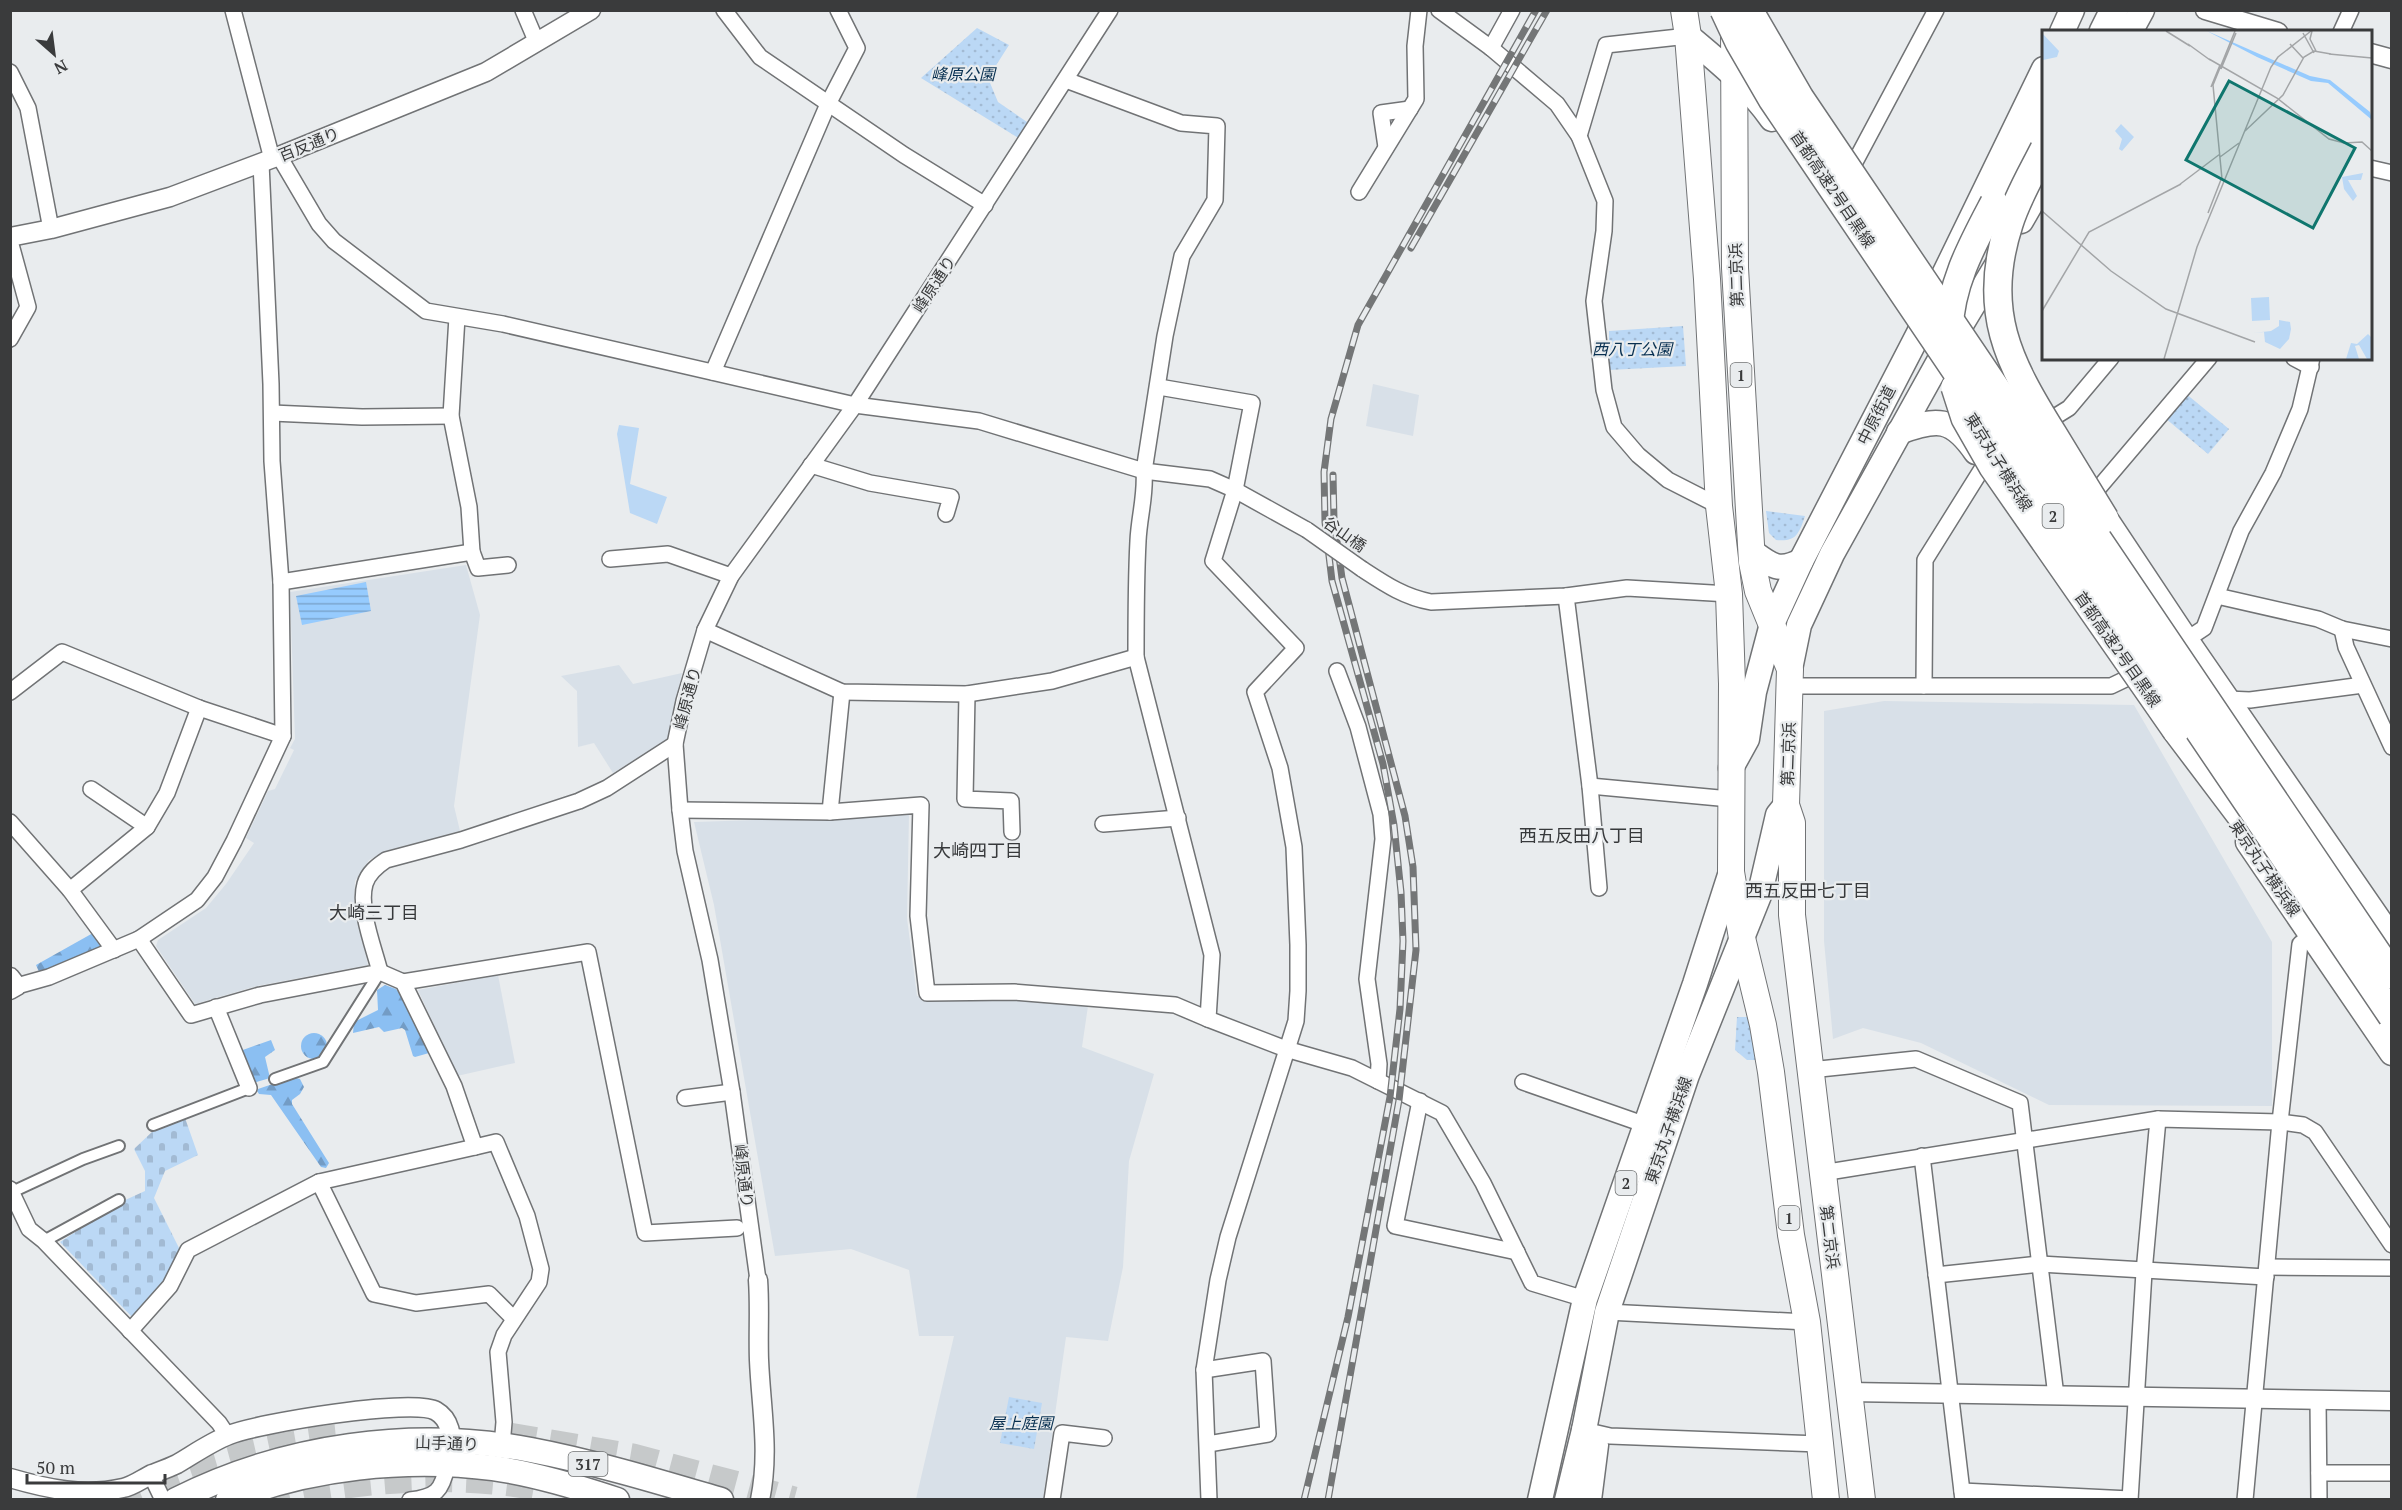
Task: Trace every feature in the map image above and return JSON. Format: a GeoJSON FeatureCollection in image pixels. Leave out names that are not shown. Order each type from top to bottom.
{"type":"FeatureCollection","features":[{"type":"Feature","properties":{"kind":"highway","name":"第二京浜"},"geometry":{"type":"LineString","coordinates":[[1684,10],[1707,279],[1719,506],[1729,594],[1732,684],[1731,872],[1742,938],[1763,1025],[1771,1072],[1791,1235],[1807,1322],[1826,1500]]}},
{"type":"Feature","properties":{"kind":"highway","name":"首都高速2号目黒線"},"geometry":{"type":"LineString","coordinates":[[1724,10],[1739,42],[1772,99],[2316,925],[2391,1016]]}},
{"type":"Feature","properties":{"kind":"highway","name":"第二京浜"},"geometry":{"type":"LineString","coordinates":[[1734,10],[1735,268],[1751,551],[1758,591],[1790,677],[1786,805],[1792,824],[1792,915],[1862,1500]]}},
{"type":"Feature","properties":{"kind":"highway","name":"首都高速2号目黒線"},"geometry":{"type":"LineString","coordinates":[[1749,10],[1800,98],[2218,702],[2391,975]]}},
{"type":"Feature","properties":{"kind":"highway"},"geometry":{"type":"LineString","coordinates":[[2084,30],[2094,10]]}},
{"type":"Feature","properties":{"kind":"highway"},"geometry":{"type":"LineString","coordinates":[[2104,30],[2114,10]]}},
{"type":"Feature","properties":{"kind":"highway","name":"首都高速2号目黒線"},"geometry":{"type":"LineString","coordinates":[[2042,109],[1969,251],[1958,280],[1952,302],[1948,344],[1950,367],[1959,403],[1973,434],[1993,467],[2106,632],[2243,822],[2281,868],[2316,925]]}},
{"type":"Feature","properties":{"kind":"highway","name":"首都高速2号目黒線"},"geometry":{"type":"LineString","coordinates":[[2042,151],[2009,221],[2001,250],[1998,282],[1999,313],[2008,349],[2028,394],[2136,570],[2182,650],[2218,702]]}},
{"type":"Feature","properties":{"kind":"main road","name":"2"},"geometry":{"type":"LineString","coordinates":[[1757,10],[1771,37],[1938,287],[2091,498],[2186,640],[2218,702],[2391,940]]}},
{"type":"Feature","properties":{"kind":"main road"},"geometry":{"type":"LineString","coordinates":[[2063,30],[2072,10]]}},
{"type":"Feature","properties":{"kind":"main road"},"geometry":{"type":"LineString","coordinates":[[2131,30],[2142,10]]}},
{"type":"Feature","properties":{"kind":"main road","name":"東京丸子横浜線"},"geometry":{"type":"LineString","coordinates":[[1688,36],[1756,96],[1790,142],[1919,333],[1993,454],[2136,674],[2316,925],[2391,1053]]}},
{"type":"Feature","properties":{"kind":"main road","name":"中原街道"},"geometry":{"type":"LineString","coordinates":[[1731,768],[1747,739],[1754,692],[1772,624],[1801,561],[1919,333],[1938,287],[2042,71]]}},
{"type":"Feature","properties":{"kind":"main road","name":"中原街道"},"geometry":{"type":"LineString","coordinates":[[1790,677],[1799,625],[1832,554],[1938,363],[2041,190]]}},
{"type":"Feature","properties":{"kind":"main road","name":"2"},"geometry":{"type":"LineString","coordinates":[[2004,254],[2005,323],[2014,362],[2040,426]]}},
{"type":"Feature","properties":{"kind":"main road"},"geometry":{"type":"LineString","coordinates":[[1899,432],[1923,423],[1944,423],[1965,436],[2112,653],[2136,674]]}},
{"type":"Feature","properties":{"kind":"main road"},"geometry":{"type":"LineString","coordinates":[[1751,551],[1778,567],[1788,568],[1801,561]]}},
{"type":"Feature","properties":{"kind":"main road","name":"東京丸子横浜線"},"geometry":{"type":"LineString","coordinates":[[1567,1500],[1584,1430],[1607,1312],[1687,1076],[1760,893],[1778,815],[1786,805]]}},
{"type":"Feature","properties":{"kind":"main road","name":"東京丸子横浜線"},"geometry":{"type":"LineString","coordinates":[[1539,1500],[1585,1299],[1731,872]]}},
{"type":"Feature","properties":{"kind":"main road"},"geometry":{"type":"LineString","coordinates":[[1713,1012],[1732,995],[1737,994],[1746,998],[1759,1026],[1771,1072]]}},
{"type":"Feature","properties":{"kind":"main road"},"geometry":{"type":"LineString","coordinates":[[1584,1430],[1596,1445],[1588,1500]]}},
{"type":"Feature","properties":{"kind":"main road","name":"山手通り"},"geometry":{"type":"LineString","coordinates":[[228,1500],[391,1442],[452,1441],[502,1446],[560,1456],[722,1500]]}},
{"type":"Feature","properties":{"kind":"main road","name":"山手通り"},"geometry":{"type":"LineString","coordinates":[[176,1500],[207,1485],[258,1466],[338,1459],[494,1468],[591,1496],[617,1500]]}},
{"type":"Feature","properties":{"kind":"street"},"geometry":{"type":"LineString","coordinates":[[13,985],[50,977],[139,939],[197,900],[215,877],[234,841],[283,736],[281,582],[272,461],[270,159],[233,10]]}},
{"type":"Feature","properties":{"kind":"street"},"geometry":{"type":"LineString","coordinates":[[523,10],[537,43]]}},
{"type":"Feature","properties":{"kind":"street","name":"百反通り"},"geometry":{"type":"LineString","coordinates":[[10,237],[51,229],[170,197],[270,159],[486,72],[591,10]]}},
{"type":"Feature","properties":{"kind":"street"},"geometry":{"type":"LineString","coordinates":[[724,10],[760,57],[904,155],[985,205]]}},
{"type":"Feature","properties":{"kind":"street"},"geometry":{"type":"LineString","coordinates":[[713,372],[828,104],[857,48],[838,10]]}},
{"type":"Feature","properties":{"kind":"street","name":"峰原通り"},"geometry":{"type":"LineString","coordinates":[[760,1500],[766,1461],[759,1358],[758,1280],[732,1092],[710,960],[685,851],[675,744],[684,701],[705,630],[731,576],[855,405],[1110,10]]}},
{"type":"Feature","properties":{"kind":"street"},"geometry":{"type":"LineString","coordinates":[[1359,192],[1416,99],[1414,46],[1419,10]]}},
{"type":"Feature","properties":{"kind":"street"},"geometry":{"type":"LineString","coordinates":[[1439,10],[1491,48],[1557,104],[1579,136],[1605,201],[1604,231],[1594,302],[1604,390],[1614,426],[1638,455],[1668,480],[1719,506]]}},
{"type":"Feature","properties":{"kind":"street"},"geometry":{"type":"LineString","coordinates":[[1491,48],[1512,10]]}},
{"type":"Feature","properties":{"kind":"street"},"geometry":{"type":"LineString","coordinates":[[1855,162],[1936,10]]}},
{"type":"Feature","properties":{"kind":"street"},"geometry":{"type":"LineString","coordinates":[[2205,10],[2242,16],[2274,30]]}},
{"type":"Feature","properties":{"kind":"street"},"geometry":{"type":"LineString","coordinates":[[2342,30],[2351,10]]}},
{"type":"Feature","properties":{"kind":"street"},"geometry":{"type":"LineString","coordinates":[[1579,136],[1606,45],[1688,36]]}},
{"type":"Feature","properties":{"kind":"street"},"geometry":{"type":"LineString","coordinates":[[2372,54],[2391,59]]}},
{"type":"Feature","properties":{"kind":"street"},"geometry":{"type":"LineString","coordinates":[[10,72],[28,108],[51,229]]}},
{"type":"Feature","properties":{"kind":"street"},"geometry":{"type":"LineString","coordinates":[[1066,80],[1181,123],[1217,126],[1215,200],[1182,255],[1144,471],[1145,487],[1138,538],[1136,657],[1212,955],[1208,1019]]}},
{"type":"Feature","properties":{"kind":"street"},"geometry":{"type":"LineString","coordinates":[[1386,147],[1381,113],[1410,109]]}},
{"type":"Feature","properties":{"kind":"street","name":"谷山橋"},"geometry":{"type":"LineString","coordinates":[[270,159],[337,244],[426,311],[503,324],[855,405],[979,421],[1144,471],[1210,479],[1236,490],[1307,530],[1394,590],[1414,599],[1431,602],[1566,596],[1627,588],[1729,594]]}},
{"type":"Feature","properties":{"kind":"street"},"geometry":{"type":"LineString","coordinates":[[2372,168],[2391,173]]}},
{"type":"Feature","properties":{"kind":"street"},"geometry":{"type":"LineString","coordinates":[[10,242],[28,307],[10,339]]}},
{"type":"Feature","properties":{"kind":"street"},"geometry":{"type":"LineString","coordinates":[[457,317],[451,416],[469,507],[472,552],[478,568],[508,565]]}},
{"type":"Feature","properties":{"kind":"street"},"geometry":{"type":"LineString","coordinates":[[2040,426],[2069,408],[2108,360]]}},
{"type":"Feature","properties":{"kind":"street"},"geometry":{"type":"LineString","coordinates":[[2091,498],[2207,360]]}},
{"type":"Feature","properties":{"kind":"street"},"geometry":{"type":"LineString","coordinates":[[2186,640],[2204,628],[2241,531],[2273,473],[2300,409],[2312,363]]}},
{"type":"Feature","properties":{"kind":"street"},"geometry":{"type":"LineString","coordinates":[[1159,387],[1252,403],[1236,490],[1213,561],[1296,648],[1256,692],[1280,768],[1294,847],[1298,945],[1296,1021],[1228,1237],[1218,1280],[1204,1370],[1209,1500]]}},
{"type":"Feature","properties":{"kind":"street"},"geometry":{"type":"LineString","coordinates":[[272,413],[363,417],[451,416]]}},
{"type":"Feature","properties":{"kind":"street"},"geometry":{"type":"LineString","coordinates":[[1924,687],[1925,560],[1984,464]]}},
{"type":"Feature","properties":{"kind":"street"},"geometry":{"type":"LineString","coordinates":[[811,465],[870,483],[951,497],[946,514]]}},
{"type":"Feature","properties":{"kind":"street"},"geometry":{"type":"LineString","coordinates":[[281,582],[472,552]]}},
{"type":"Feature","properties":{"kind":"street"},"geometry":{"type":"LineString","coordinates":[[609,559],[668,554],[731,576]]}},
{"type":"Feature","properties":{"kind":"street"},"geometry":{"type":"LineString","coordinates":[[1566,596],[1590,786],[1599,888]]}},
{"type":"Feature","properties":{"kind":"street"},"geometry":{"type":"LineString","coordinates":[[2217,596],[2318,620],[2342,629],[2391,639]]}},
{"type":"Feature","properties":{"kind":"street"},"geometry":{"type":"LineString","coordinates":[[2342,629],[2346,647],[2391,747]]}},
{"type":"Feature","properties":{"kind":"street"},"geometry":{"type":"LineString","coordinates":[[705,630],[842,692],[967,694],[1052,681],[1136,657]]}},
{"type":"Feature","properties":{"kind":"street"},"geometry":{"type":"LineString","coordinates":[[10,692],[62,652],[199,708],[283,736]]}},
{"type":"Feature","properties":{"kind":"street"},"geometry":{"type":"LineString","coordinates":[[1337,671],[1358,727],[1381,814],[1383,831],[1367,979],[1379,1064],[1378,1080]]}},
{"type":"Feature","properties":{"kind":"street"},"geometry":{"type":"LineString","coordinates":[[1790,677],[1924,687],[2111,686],[2136,674]]}},
{"type":"Feature","properties":{"kind":"street"},"geometry":{"type":"LineString","coordinates":[[2218,702],[2363,685]]}},
{"type":"Feature","properties":{"kind":"street"},"geometry":{"type":"LineString","coordinates":[[830,812],[842,692]]}},
{"type":"Feature","properties":{"kind":"street"},"geometry":{"type":"LineString","coordinates":[[967,694],[965,800],[1011,801],[1012,832]]}},
{"type":"Feature","properties":{"kind":"street"},"geometry":{"type":"LineString","coordinates":[[70,890],[147,827],[167,793],[199,708]]}},
{"type":"Feature","properties":{"kind":"street"},"geometry":{"type":"LineString","coordinates":[[275,1079],[323,1062],[380,972],[363,898],[367,879],[378,866],[386,860],[461,840],[579,801],[607,788],[675,744]]}},
{"type":"Feature","properties":{"kind":"street"},"geometry":{"type":"LineString","coordinates":[[1590,786],[1730,800]]}},
{"type":"Feature","properties":{"kind":"street"},"geometry":{"type":"LineString","coordinates":[[91,789],[147,827]]}},
{"type":"Feature","properties":{"kind":"street"},"geometry":{"type":"LineString","coordinates":[[680,810],[830,812],[921,806],[918,916],[927,993],[1014,992],[1175,1005],[1286,1049],[1352,1068],[1378,1080],[1442,1113],[1482,1184],[1532,1283],[1585,1299]]}},
{"type":"Feature","properties":{"kind":"street"},"geometry":{"type":"LineString","coordinates":[[1102,824],[1178,818]]}},
{"type":"Feature","properties":{"kind":"street"},"geometry":{"type":"LineString","coordinates":[[10,822],[70,890],[114,950]]}},
{"type":"Feature","properties":{"kind":"street"},"geometry":{"type":"LineString","coordinates":[[2245,1500],[2280,1122],[2300,944],[2316,925],[2391,940]]}},
{"type":"Feature","properties":{"kind":"street"},"geometry":{"type":"LineString","coordinates":[[139,939],[191,1015],[260,995],[380,972],[403,982],[588,952],[645,1233],[737,1228]]}},
{"type":"Feature","properties":{"kind":"street"},"geometry":{"type":"LineString","coordinates":[[403,982],[454,1086],[475,1147]]}},
{"type":"Feature","properties":{"kind":"street"},"geometry":{"type":"LineString","coordinates":[[153,1125],[249,1088],[216,1007]]}},
{"type":"Feature","properties":{"kind":"street"},"geometry":{"type":"LineString","coordinates":[[1810,1070],[1916,1059],[2020,1103],[2056,1396]]}},
{"type":"Feature","properties":{"kind":"street"},"geometry":{"type":"LineString","coordinates":[[1523,1082],[1646,1125]]}},
{"type":"Feature","properties":{"kind":"street"},"geometry":{"type":"LineString","coordinates":[[685,1098],[732,1092]]}},
{"type":"Feature","properties":{"kind":"street"},"geometry":{"type":"LineString","coordinates":[[1420,1101],[1395,1226],[1517,1252]]}},
{"type":"Feature","properties":{"kind":"street"},"geometry":{"type":"LineString","coordinates":[[1922,1156],[1962,1495],[2130,1499],[2144,1272],[2158,1119]]}},
{"type":"Feature","properties":{"kind":"street"},"geometry":{"type":"LineString","coordinates":[[1822,1173],[2158,1119],[2280,1122],[2303,1125],[2315,1132],[2391,1245]]}},
{"type":"Feature","properties":{"kind":"street"},"geometry":{"type":"LineString","coordinates":[[130,1331],[170,1286],[188,1250],[319,1182],[496,1142],[527,1216],[541,1269],[539,1282],[504,1335],[498,1352],[504,1422],[502,1446]]}},
{"type":"Feature","properties":{"kind":"street"},"geometry":{"type":"LineString","coordinates":[[118,1146],[11,1190],[30,1229],[219,1423],[227,1435]]}},
{"type":"Feature","properties":{"kind":"street"},"geometry":{"type":"LineString","coordinates":[[319,1182],[374,1293],[416,1303],[489,1294],[514,1319]]}},
{"type":"Feature","properties":{"kind":"street"},"geometry":{"type":"LineString","coordinates":[[44,1241],[119,1200]]}},
{"type":"Feature","properties":{"kind":"street"},"geometry":{"type":"LineString","coordinates":[[1936,1275],[2040,1264],[2144,1272],[2266,1272],[2391,1268]]}},
{"type":"Feature","properties":{"kind":"street"},"geometry":{"type":"LineString","coordinates":[[1607,1312],[1807,1322]]}},
{"type":"Feature","properties":{"kind":"street"},"geometry":{"type":"LineString","coordinates":[[1204,1370],[1263,1361],[1268,1434],[1208,1444]]}},
{"type":"Feature","properties":{"kind":"street"},"geometry":{"type":"LineString","coordinates":[[1849,1392],[2391,1401]]}},
{"type":"Feature","properties":{"kind":"street"},"geometry":{"type":"LineString","coordinates":[[2318,1400],[2319,1500]]}},
{"type":"Feature","properties":{"kind":"street"},"geometry":{"type":"LineString","coordinates":[[10,1478],[38,1487],[82,1492],[127,1488],[227,1435],[255,1426],[304,1418],[423,1407],[434,1409],[443,1415],[452,1441],[443,1485],[434,1494],[410,1500]]}},
{"type":"Feature","properties":{"kind":"street"},"geometry":{"type":"LineString","coordinates":[[1584,1430],[1610,1436],[1820,1444]]}},
{"type":"Feature","properties":{"kind":"street"},"geometry":{"type":"LineString","coordinates":[[1052,1500],[1062,1433],[1104,1438]]}},
{"type":"Feature","properties":{"kind":"street"},"geometry":{"type":"LineString","coordinates":[[10,1468],[40,1479],[82,1485],[124,1481],[151,1475]]}},
{"type":"Feature","properties":{"kind":"street"},"geometry":{"type":"LineString","coordinates":[[2319,1473],[2391,1473]]}},
{"type":"Feature","properties":{"kind":"street"},"geometry":{"type":"LineString","coordinates":[[151,1475],[163,1500]]}},
{"type":"Feature","properties":{"kind":"shaded area"},"geometry":{"type":"Polygon","coordinates":[[[1373,384],[1419,395],[1413,436],[1366,426],[1373,384]]]}},
{"type":"Feature","properties":{"kind":"shaded area"},"geometry":{"type":"Polygon","coordinates":[[[466,565],[480,615],[454,806],[460,831],[385,851],[369,860],[355,881],[354,904],[368,965],[257,986],[195,1004],[156,946],[158,940],[206,908],[226,884],[254,843],[246,838],[268,791],[275,789],[294,750],[290,748],[295,739],[290,592],[466,565]]]}},
{"type":"Feature","properties":{"kind":"shaded area"},"geometry":{"type":"Polygon","coordinates":[[[366,582],[371,611],[302,625],[296,596],[366,582]]]}},
{"type":"Feature","properties":{"kind":"shaded area"},"geometry":{"type":"Polygon","coordinates":[[[619,665],[633,684],[682,673],[668,739],[613,773],[594,743],[578,747],[577,691],[561,676],[619,665]]]}},
{"type":"Feature","properties":{"kind":"shaded area"},"geometry":{"type":"Polygon","coordinates":[[[1884,701],[2134,705],[2272,942],[2272,1106],[2049,1105],[1921,1043],[1863,1028],[1833,1039],[1824,941],[1824,711],[1884,701]]]}},
{"type":"Feature","properties":{"kind":"shaded area"},"geometry":{"type":"Polygon","coordinates":[[[909,815],[907,918],[917,996],[1088,1006],[1082,1047],[1154,1074],[1129,1161],[1123,1267],[1108,1341],[1066,1337],[1043,1499],[916,1499],[954,1336],[919,1336],[909,1270],[851,1249],[775,1256],[714,905],[694,822],[909,815]]]}},
{"type":"Feature","properties":{"kind":"shaded area"},"geometry":{"type":"Polygon","coordinates":[[[498,975],[515,1063],[457,1076],[418,990],[498,975]]]}},
{"type":"Feature","properties":{"kind":"green space","name":"峰原公園"},"geometry":{"type":"Polygon","coordinates":[[[977,28],[1009,45],[988,78],[998,102],[1030,124],[1020,139],[921,78],[977,28]]]}},
{"type":"Feature","properties":{"kind":"green space","name":"西八丁公園"},"geometry":{"type":"Polygon","coordinates":[[[1683,326],[1686,366],[1609,370],[1609,331],[1683,326]]]}},
{"type":"Feature","properties":{"kind":"green space"},"geometry":{"type":"Polygon","coordinates":[[[2185,393],[2229,429],[2208,454],[2165,418],[2185,393]]]}},
{"type":"Feature","properties":{"kind":"green space"},"geometry":{"type":"Polygon","coordinates":[[[619,425],[639,428],[630,484],[667,497],[657,524],[630,513],[617,434],[619,425]]]}},
{"type":"Feature","properties":{"kind":"green space"},"geometry":{"type":"Polygon","coordinates":[[[1766,511],[1805,516],[1796,536],[1788,540],[1776,540],[1769,533],[1766,511]]]}},
{"type":"Feature","properties":{"kind":"green space"},"geometry":{"type":"Polygon","coordinates":[[[93,933],[103,948],[40,974],[36,965],[93,933]]]}},
{"type":"Feature","properties":{"kind":"green space"},"geometry":{"type":"Polygon","coordinates":[[[385,985],[396,989],[400,994],[429,1053],[413,1056],[405,1030],[402,1028],[384,1032],[379,1027],[353,1033],[354,1022],[378,1010],[377,990],[385,985]]]}},
{"type":"Feature","properties":{"kind":"green space"},"geometry":{"type":"Polygon","coordinates":[[[1737,1017],[1748,1017],[1758,1060],[1747,1060],[1735,1050],[1737,1017]]]}},
{"type":"Feature","properties":{"kind":"green space"},"geometry":{"type":"Polygon","coordinates":[[[314,1033],[323,1037],[327,1046],[323,1055],[314,1059],[305,1055],[301,1046],[305,1037],[314,1033]]]}},
{"type":"Feature","properties":{"kind":"green space"},"geometry":{"type":"Polygon","coordinates":[[[271,1040],[275,1050],[265,1057],[270,1078],[253,1083],[240,1051],[271,1040]]]}},
{"type":"Feature","properties":{"kind":"green space"},"geometry":{"type":"Polygon","coordinates":[[[293,1077],[300,1079],[304,1087],[300,1094],[292,1100],[292,1104],[329,1163],[326,1168],[321,1167],[271,1095],[259,1094],[257,1091],[293,1077]]]}},
{"type":"Feature","properties":{"kind":"green space"},"geometry":{"type":"Polygon","coordinates":[[[185,1118],[198,1155],[165,1171],[154,1198],[181,1252],[161,1287],[132,1317],[60,1242],[123,1201],[145,1191],[145,1171],[134,1149],[153,1131],[185,1118]]]}},
{"type":"Feature","properties":{"kind":"green space","name":"屋上庭園"},"geometry":{"type":"Polygon","coordinates":[[[1009,1397],[1042,1403],[1034,1449],[1000,1443],[1009,1397]]]}},
{"type":"Feature","properties":{"kind":"tunnel"},"geometry":{"type":"LineString","coordinates":[[509,1436],[633,1457],[794,1500]]}},
{"type":"Feature","properties":{"kind":"tunnel"},"geometry":{"type":"LineString","coordinates":[[114,1500],[195,1468],[223,1460],[279,1447],[336,1438]]}},
{"type":"Feature","properties":{"kind":"tunnel"},"geometry":{"type":"LineString","coordinates":[[263,1500],[333,1487],[405,1480],[476,1480],[547,1489]]}},
{"type":"Feature","properties":{"kind":"railway"},"geometry":{"type":"LineString","coordinates":[[1304,1500],[1348,1317],[1390,1097],[1400,1009],[1403,941],[1394,825],[1383,764],[1332,581],[1325,522],[1324,472],[1331,419],[1358,325],[1536,10]]}},
{"type":"Feature","properties":{"kind":"railway"},"geometry":{"type":"LineString","coordinates":[[1411,248],[1547,10]]}},
{"type":"Feature","properties":{"kind":"railway"},"geometry":{"type":"LineString","coordinates":[[1328,1500],[1399,1100],[1416,950],[1413,867],[1405,816],[1342,578],[1334,520],[1333,475]]}},
{"type":"Feature","properties":{"kind":"district","name":"西五反田八丁目"},"geometry":{"type":"Point","coordinates":[1582,835]}},
{"type":"Feature","properties":{"kind":"district","name":"大崎四丁目"},"geometry":{"type":"Point","coordinates":[978,850]}},
{"type":"Feature","properties":{"kind":"district","name":"西五反田七丁目"},"geometry":{"type":"Point","coordinates":[1808,890]}},
{"type":"Feature","properties":{"kind":"district","name":"大崎三丁目"},"geometry":{"type":"Point","coordinates":[374,912]}}]}
